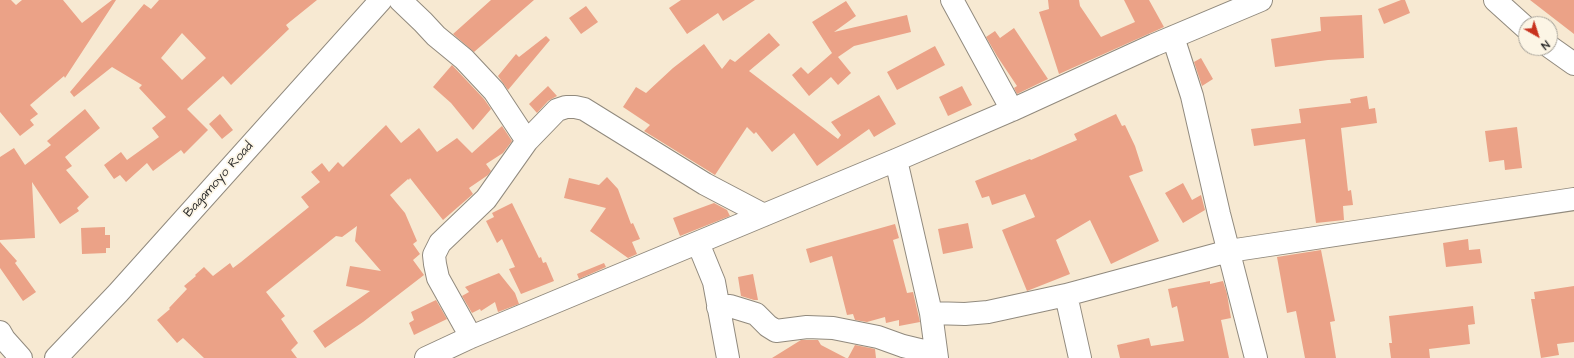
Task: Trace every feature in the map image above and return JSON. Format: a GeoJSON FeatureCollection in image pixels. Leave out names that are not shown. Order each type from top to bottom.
{"type":"FeatureCollection","features":[{"type":"Feature","properties":{"kind":"main road","name":"Bagamoyo Road"},"geometry":{"type":"LineString","coordinates":[[56,358],[118,293],[381,0]]}},
{"type":"Feature","properties":{"kind":"main road"},"geometry":{"type":"LineString","coordinates":[[400,0],[436,36],[464,60],[494,91],[527,141]]}},
{"type":"Feature","properties":{"kind":"main road"},"geometry":{"type":"LineString","coordinates":[[952,0],[1012,110]]}},
{"type":"Feature","properties":{"kind":"main road"},"geometry":{"type":"LineString","coordinates":[[437,356],[470,337],[896,160],[1012,110],[1173,36],[1261,0]]}},
{"type":"Feature","properties":{"kind":"main road"},"geometry":{"type":"LineString","coordinates":[[1495,0],[1518,21]]}},
{"type":"Feature","properties":{"kind":"main road"},"geometry":{"type":"LineString","coordinates":[[1173,36],[1192,96],[1256,358]]}},
{"type":"Feature","properties":{"kind":"main road"},"geometry":{"type":"LineString","coordinates":[[1558,53],[1574,64]]}},
{"type":"Feature","properties":{"kind":"main road"},"geometry":{"type":"LineString","coordinates":[[470,337],[438,278],[434,255],[440,243],[486,199],[527,141],[557,110],[566,107],[584,109],[705,184],[764,215]]}},
{"type":"Feature","properties":{"kind":"main road"},"geometry":{"type":"LineString","coordinates":[[718,307],[730,306],[756,314],[768,326],[776,331],[807,327],[833,328],[878,337],[936,356],[931,313],[896,160]]}},
{"type":"Feature","properties":{"kind":"main road"},"geometry":{"type":"LineString","coordinates":[[931,313],[965,314],[988,312],[1066,295],[1229,251],[1574,199]]}},
{"type":"Feature","properties":{"kind":"main road"},"geometry":{"type":"LineString","coordinates":[[698,243],[714,282],[728,358]]}},
{"type":"Feature","properties":{"kind":"main road"},"geometry":{"type":"LineString","coordinates":[[1066,295],[1080,358]]}},
{"type":"Feature","properties":{"kind":"main road"},"geometry":{"type":"LineString","coordinates":[[0,332],[4,339],[21,358]]}},
{"type":"Feature","properties":{"kind":"building"},"geometry":{"type":"Polygon","coordinates":[[[0,0],[11,0],[16,5],[22,0],[63,0],[82,23],[112,0],[116,0],[65,78],[64,76],[30,105],[38,114],[30,120],[34,125],[20,136],[0,112],[0,0]]]}},
{"type":"Feature","properties":{"kind":"building"},"geometry":{"type":"Polygon","coordinates":[[[159,0],[317,0],[286,25],[289,29],[231,85],[223,76],[187,109],[208,130],[184,154],[181,150],[153,171],[147,163],[126,182],[120,175],[114,179],[104,165],[121,152],[127,160],[159,137],[152,128],[166,117],[139,88],[142,85],[112,67],[74,97],[70,92],[144,4],[151,9],[159,0]],[[182,33],[161,58],[182,80],[206,58],[182,33]]]}},
{"type":"Feature","properties":{"kind":"building"},"geometry":{"type":"Polygon","coordinates":[[[491,0],[534,0],[474,52],[453,34],[491,0]]]}},
{"type":"Feature","properties":{"kind":"building"},"geometry":{"type":"Polygon","coordinates":[[[681,0],[755,0],[723,21],[718,13],[687,34],[669,8],[681,0]]]}},
{"type":"Feature","properties":{"kind":"building"},"geometry":{"type":"Polygon","coordinates":[[[1048,0],[1079,0],[1080,6],[1101,37],[1135,22],[1124,0],[1149,0],[1164,27],[1059,74],[1039,12],[1049,9],[1048,0]]]}},
{"type":"Feature","properties":{"kind":"building"},"geometry":{"type":"Polygon","coordinates":[[[1401,0],[1405,0],[1410,13],[1384,24],[1378,9],[1401,0]]]}},
{"type":"Feature","properties":{"kind":"building"},"geometry":{"type":"Polygon","coordinates":[[[1530,0],[1574,0],[1574,34],[1558,22],[1558,16],[1551,16],[1530,0]]]}},
{"type":"Feature","properties":{"kind":"building"},"geometry":{"type":"Polygon","coordinates":[[[846,1],[856,16],[834,32],[907,15],[911,32],[854,46],[838,57],[851,73],[838,85],[831,77],[809,96],[792,75],[801,67],[808,74],[832,53],[812,22],[846,1]]]}},
{"type":"Feature","properties":{"kind":"building"},"geometry":{"type":"Polygon","coordinates":[[[586,6],[598,22],[581,34],[569,18],[586,6]]]}},
{"type":"Feature","properties":{"kind":"building"},"geometry":{"type":"Polygon","coordinates":[[[1362,15],[1364,58],[1328,60],[1275,67],[1271,39],[1321,31],[1320,17],[1362,15]]]}},
{"type":"Feature","properties":{"kind":"building"},"geometry":{"type":"Polygon","coordinates":[[[1014,28],[1048,79],[1017,94],[1014,88],[1017,86],[986,37],[995,31],[1000,38],[1014,28]]]}},
{"type":"Feature","properties":{"kind":"building"},"geometry":{"type":"Polygon","coordinates":[[[769,33],[780,45],[749,71],[838,139],[841,135],[831,122],[879,95],[896,124],[874,137],[869,129],[817,166],[794,133],[772,152],[756,132],[754,134],[747,127],[715,175],[644,131],[650,125],[623,107],[636,87],[646,93],[673,68],[704,44],[722,69],[730,59],[735,62],[769,33]]]}},
{"type":"Feature","properties":{"kind":"building"},"geometry":{"type":"Polygon","coordinates":[[[546,36],[550,40],[508,90],[498,76],[516,54],[519,57],[546,36]]]}},
{"type":"Feature","properties":{"kind":"building"},"geometry":{"type":"Polygon","coordinates":[[[935,46],[945,65],[897,90],[887,72],[935,46]]]}},
{"type":"Feature","properties":{"kind":"building"},"geometry":{"type":"Polygon","coordinates":[[[1201,58],[1213,79],[1202,86],[1194,62],[1201,58]]]}},
{"type":"Feature","properties":{"kind":"building"},"geometry":{"type":"Polygon","coordinates":[[[452,65],[484,99],[491,109],[473,130],[451,103],[433,87],[452,65]]]}},
{"type":"Feature","properties":{"kind":"building"},"geometry":{"type":"Polygon","coordinates":[[[548,86],[557,96],[548,101],[537,113],[529,104],[548,86]]]}},
{"type":"Feature","properties":{"kind":"building"},"geometry":{"type":"Polygon","coordinates":[[[962,86],[972,105],[948,116],[939,97],[962,86]]]}},
{"type":"Feature","properties":{"kind":"building"},"geometry":{"type":"Polygon","coordinates":[[[1367,96],[1369,109],[1375,108],[1377,123],[1341,128],[1348,191],[1351,190],[1353,205],[1343,206],[1344,220],[1316,223],[1305,139],[1254,146],[1251,129],[1301,123],[1299,109],[1351,103],[1350,99],[1367,96]]]}},
{"type":"Feature","properties":{"kind":"building"},"geometry":{"type":"Polygon","coordinates":[[[85,109],[100,128],[65,157],[72,166],[66,170],[89,197],[77,208],[79,211],[60,224],[32,182],[35,238],[0,240],[0,157],[14,148],[25,165],[51,145],[47,141],[85,109]]]}},
{"type":"Feature","properties":{"kind":"building"},"geometry":{"type":"Polygon","coordinates":[[[220,114],[233,130],[222,139],[209,124],[220,114]]]}},
{"type":"Feature","properties":{"kind":"building"},"geometry":{"type":"Polygon","coordinates":[[[1116,114],[1122,126],[1125,125],[1135,146],[1143,171],[1129,176],[1159,241],[1111,264],[1090,220],[1056,240],[1070,274],[1027,291],[1002,230],[1035,217],[1025,194],[992,205],[989,196],[982,198],[975,181],[1030,159],[1031,160],[1077,140],[1074,134],[1116,114]]]}},
{"type":"Feature","properties":{"kind":"building"},"geometry":{"type":"Polygon","coordinates":[[[386,125],[401,143],[419,128],[437,152],[457,138],[472,153],[502,126],[512,141],[503,153],[486,164],[491,171],[488,175],[469,188],[473,194],[443,220],[410,178],[390,195],[405,213],[417,241],[413,244],[420,254],[413,260],[424,275],[363,322],[325,348],[313,331],[370,291],[346,286],[350,266],[381,271],[355,241],[357,226],[342,237],[336,236],[266,292],[285,316],[281,319],[298,343],[291,350],[297,358],[204,358],[183,338],[177,343],[157,320],[170,309],[169,308],[187,289],[184,286],[204,267],[213,276],[230,263],[233,268],[241,262],[309,207],[301,197],[320,182],[311,172],[322,163],[329,172],[338,162],[343,167],[386,125]]]}},
{"type":"Feature","properties":{"kind":"building"},"geometry":{"type":"Polygon","coordinates":[[[1517,127],[1522,168],[1505,170],[1504,160],[1489,162],[1485,131],[1517,127]]]}},
{"type":"Feature","properties":{"kind":"building"},"geometry":{"type":"Polygon","coordinates":[[[607,177],[618,189],[631,224],[633,223],[640,239],[632,242],[637,254],[628,258],[590,231],[606,208],[564,198],[569,178],[599,185],[607,177]]]}},
{"type":"Feature","properties":{"kind":"building"},"geometry":{"type":"Polygon","coordinates":[[[1183,183],[1192,200],[1201,195],[1205,210],[1183,223],[1165,193],[1183,183]]]}},
{"type":"Feature","properties":{"kind":"building"},"geometry":{"type":"Polygon","coordinates":[[[512,203],[539,258],[541,257],[543,263],[546,262],[554,281],[521,294],[509,269],[515,267],[502,239],[497,243],[486,221],[494,217],[492,213],[512,203]]]}},
{"type":"Feature","properties":{"kind":"building"},"geometry":{"type":"Polygon","coordinates":[[[714,203],[727,210],[730,216],[680,236],[673,218],[714,203]]]}},
{"type":"Feature","properties":{"kind":"building"},"geometry":{"type":"Polygon","coordinates":[[[968,223],[973,248],[943,254],[938,229],[968,223]]]}},
{"type":"Feature","properties":{"kind":"building"},"geometry":{"type":"Polygon","coordinates":[[[895,224],[899,238],[893,240],[907,293],[913,292],[920,322],[899,326],[899,320],[886,323],[885,317],[867,322],[855,320],[853,314],[847,315],[832,256],[810,263],[806,249],[895,224]]]}},
{"type":"Feature","properties":{"kind":"building"},"geometry":{"type":"Polygon","coordinates":[[[105,227],[105,235],[110,235],[110,248],[106,248],[106,253],[82,254],[81,228],[105,227]]]}},
{"type":"Feature","properties":{"kind":"building"},"geometry":{"type":"Polygon","coordinates":[[[1468,239],[1469,250],[1480,249],[1482,263],[1446,267],[1443,243],[1468,239]]]}},
{"type":"Feature","properties":{"kind":"building"},"geometry":{"type":"Polygon","coordinates":[[[0,242],[17,261],[15,263],[36,292],[23,301],[0,268],[0,242]]]}},
{"type":"Feature","properties":{"kind":"building"},"geometry":{"type":"Polygon","coordinates":[[[1321,250],[1335,321],[1330,322],[1336,358],[1305,358],[1296,311],[1287,313],[1277,257],[1321,250]]]}},
{"type":"Feature","properties":{"kind":"building"},"geometry":{"type":"Polygon","coordinates":[[[604,263],[606,267],[579,279],[577,274],[604,263]]]}},
{"type":"Feature","properties":{"kind":"building"},"geometry":{"type":"Polygon","coordinates":[[[499,273],[515,293],[519,304],[498,312],[495,302],[481,311],[480,309],[472,313],[462,296],[469,292],[465,287],[499,273]]]}},
{"type":"Feature","properties":{"kind":"building"},"geometry":{"type":"Polygon","coordinates":[[[753,274],[758,300],[741,296],[738,277],[753,274]]]}},
{"type":"Feature","properties":{"kind":"building"},"geometry":{"type":"Polygon","coordinates":[[[1210,281],[1210,284],[1223,281],[1227,294],[1231,318],[1221,320],[1229,358],[1120,358],[1117,345],[1149,338],[1151,346],[1184,341],[1177,306],[1172,308],[1168,289],[1210,281]]]}},
{"type":"Feature","properties":{"kind":"building"},"geometry":{"type":"Polygon","coordinates":[[[1574,286],[1574,342],[1557,344],[1559,355],[1541,358],[1531,299],[1535,299],[1534,292],[1574,286]]]}},
{"type":"Feature","properties":{"kind":"building"},"geometry":{"type":"Polygon","coordinates":[[[436,300],[447,319],[414,335],[409,323],[414,320],[411,312],[436,300]]]}},
{"type":"Feature","properties":{"kind":"building"},"geometry":{"type":"Polygon","coordinates":[[[1473,306],[1475,324],[1468,325],[1470,344],[1429,349],[1430,358],[1391,358],[1389,343],[1392,343],[1389,316],[1473,306]]]}},
{"type":"Feature","properties":{"kind":"building"},"geometry":{"type":"Polygon","coordinates":[[[801,340],[818,340],[821,345],[846,358],[772,358],[801,340]]]}},
{"type":"Feature","properties":{"kind":"building"},"geometry":{"type":"Polygon","coordinates":[[[855,345],[875,349],[876,358],[848,358],[855,345]]]}}]}
